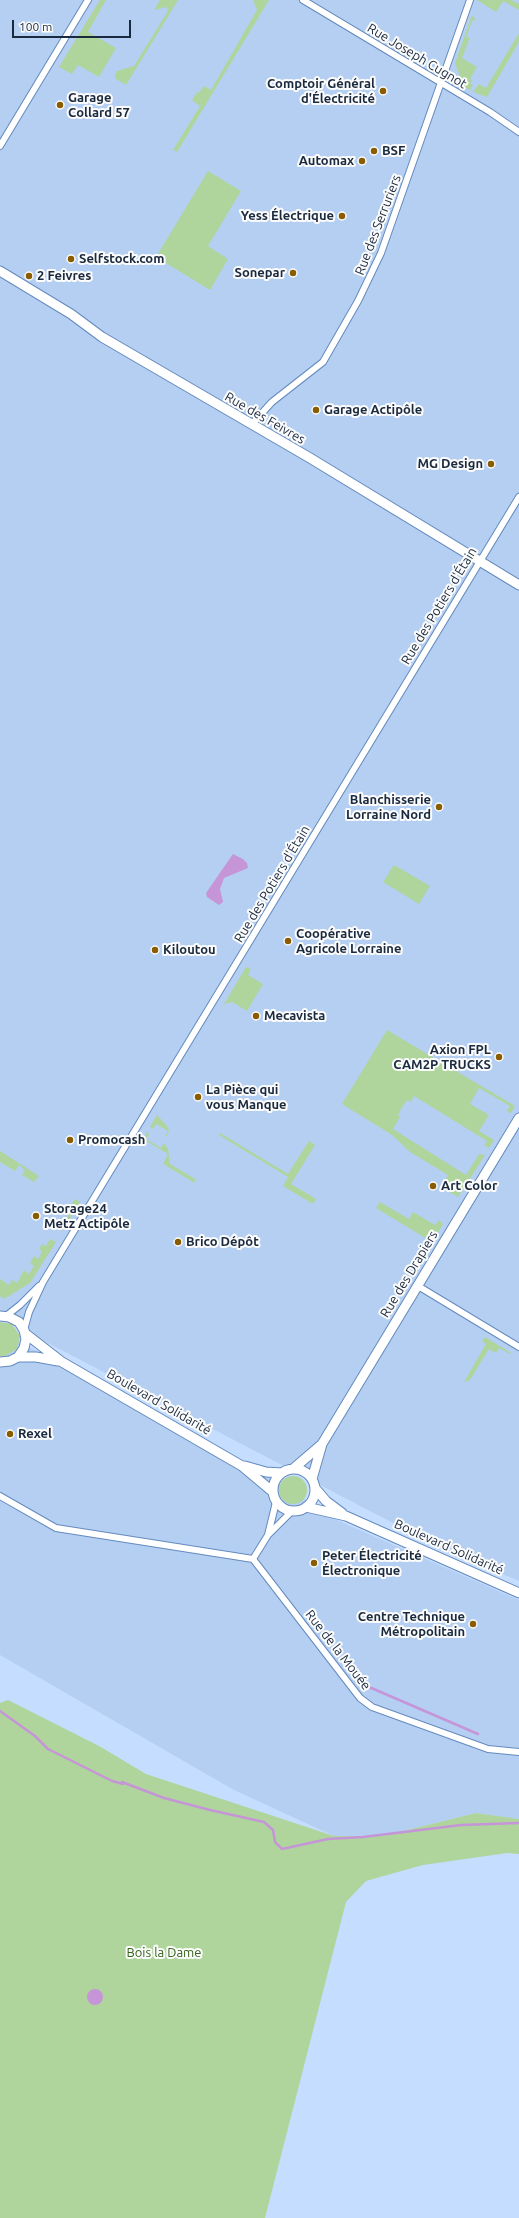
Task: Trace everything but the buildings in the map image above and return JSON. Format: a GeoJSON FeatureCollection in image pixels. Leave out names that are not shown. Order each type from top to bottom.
{"type":"FeatureCollection","features":[{"type":"Feature","properties":{"kind":"street"},"geometry":{"type":"LineString","coordinates":[[0,146],[88,0]]}},
{"type":"Feature","properties":{"kind":"street","name":"Rue Joseph Cugnot"},"geometry":{"type":"LineString","coordinates":[[303,0],[442,83],[504,121],[519,132]]}},
{"type":"Feature","properties":{"kind":"street","name":"Rue des Serruriers"},"geometry":{"type":"LineString","coordinates":[[252,424],[272,402],[323,362],[358,301],[381,253],[470,0]]}},
{"type":"Feature","properties":{"kind":"street","name":"Rue des Feivres"},"geometry":{"type":"LineString","coordinates":[[0,271],[71,314],[102,337],[252,424],[519,585]]}},
{"type":"Feature","properties":{"kind":"street","name":"Rue des Potiers d'Étain"},"geometry":{"type":"LineString","coordinates":[[25,1332],[30,1310],[43,1282],[519,496]]}},
{"type":"Feature","properties":{"kind":"street","name":"Rue des Drapiers"},"geometry":{"type":"LineString","coordinates":[[312,1479],[322,1444],[519,1118]]}},
{"type":"Feature","properties":{"kind":"street","name":"Rue des Potiers d'Étain"},"geometry":{"type":"LineString","coordinates":[[2,1316],[20,1305],[43,1282]]}},
{"type":"Feature","properties":{"kind":"street"},"geometry":{"type":"LineString","coordinates":[[418,1286],[519,1347]]}},
{"type":"Feature","properties":{"kind":"street","name":"Boulevard Solidarité"},"geometry":{"type":"LineString","coordinates":[[2,1316],[17,1321],[25,1332],[62,1362],[242,1466],[273,1492]]}},
{"type":"Feature","properties":{"kind":"street"},"geometry":{"type":"LineString","coordinates":[[18,1357],[24,1348],[25,1332]]}},
{"type":"Feature","properties":{"kind":"street","name":"Boulevard Solidarité"},"geometry":{"type":"LineString","coordinates":[[1,1362],[10,1361],[18,1357],[36,1356],[62,1362]]}},
{"type":"Feature","properties":{"kind":"street","name":"Rue des Drapiers"},"geometry":{"type":"LineString","coordinates":[[293,1469],[322,1444]]}},
{"type":"Feature","properties":{"kind":"street","name":"Boulevard Solidarité"},"geometry":{"type":"LineString","coordinates":[[242,1466],[266,1472],[282,1473]]}},
{"type":"Feature","properties":{"kind":"street"},"geometry":{"type":"LineString","coordinates":[[268,1535],[276,1502],[273,1492],[274,1481],[282,1473],[293,1469],[307,1473],[312,1479],[315,1488],[311,1502],[306,1507],[292,1511],[286,1510],[276,1502]]}},
{"type":"Feature","properties":{"kind":"street","name":"Boulevard Solidarité"},"geometry":{"type":"LineString","coordinates":[[315,1488],[326,1501],[346,1516]]}},
{"type":"Feature","properties":{"kind":"street"},"geometry":{"type":"LineString","coordinates":[[0,1496],[56,1528],[253,1558],[268,1535],[292,1511]]}},
{"type":"Feature","properties":{"kind":"street","name":"Boulevard Solidarité"},"geometry":{"type":"LineString","coordinates":[[306,1507],[346,1516],[519,1593]]}},
{"type":"Feature","properties":{"kind":"street","name":"Rue de la Mouée"},"geometry":{"type":"LineString","coordinates":[[253,1558],[360,1698],[372,1707],[488,1749],[519,1752]]}},
{"type":"Feature","properties":{"kind":"shaded area"},"geometry":{"type":"Polygon","coordinates":[[[0,0],[519,0],[519,1581],[441,1548],[0,1318],[0,0]]]}},
{"type":"Feature","properties":{"kind":"shaded area"},"geometry":{"type":"Polygon","coordinates":[[[233,854],[243,859],[247,863],[248,868],[224,878],[220,889],[223,902],[219,905],[207,897],[206,893],[233,854]]]}},
{"type":"Feature","properties":{"kind":"shaded area"},"geometry":{"type":"Polygon","coordinates":[[[0,1331],[295,1492],[330,1517],[519,1600],[519,1819],[476,1813],[383,1836],[334,1836],[234,1790],[0,1655],[0,1331]]]}},
{"type":"Feature","properties":{"kind":"shaded area"},"geometry":{"type":"Polygon","coordinates":[[[92,1989],[98,1989],[103,1994],[101,2003],[98,2005],[92,2005],[87,2000],[87,1994],[92,1989]]]}},
{"type":"Feature","properties":{"kind":"green space"},"geometry":{"type":"Polygon","coordinates":[[[100,0],[106,0],[88,32],[116,48],[99,77],[78,65],[72,74],[59,67],[100,0]]]}},
{"type":"Feature","properties":{"kind":"green space"},"geometry":{"type":"Polygon","coordinates":[[[160,0],[178,0],[126,85],[116,79],[115,75],[117,71],[134,66],[168,11],[167,7],[154,10],[160,0]]]}},
{"type":"Feature","properties":{"kind":"green space"},"geometry":{"type":"Polygon","coordinates":[[[253,0],[269,0],[177,152],[173,150],[200,106],[192,100],[197,92],[199,93],[204,86],[211,90],[257,10],[253,0]]]}},
{"type":"Feature","properties":{"kind":"green space"},"geometry":{"type":"Polygon","coordinates":[[[477,0],[511,0],[519,4],[519,10],[503,1],[496,12],[477,0]]]}},
{"type":"Feature","properties":{"kind":"green space"},"geometry":{"type":"Polygon","coordinates":[[[472,15],[476,20],[472,21],[466,38],[470,37],[462,58],[477,67],[470,79],[472,80],[470,83],[473,85],[470,90],[464,87],[455,63],[472,15]]]}},
{"type":"Feature","properties":{"kind":"green space"},"geometry":{"type":"Polygon","coordinates":[[[519,33],[519,42],[487,97],[473,92],[479,84],[486,88],[519,33]]]}},
{"type":"Feature","properties":{"kind":"green space"},"geometry":{"type":"Polygon","coordinates":[[[208,171],[241,191],[208,246],[228,259],[210,290],[156,257],[208,171]]]}},
{"type":"Feature","properties":{"kind":"green space"},"geometry":{"type":"Polygon","coordinates":[[[394,865],[430,886],[419,904],[383,882],[394,865]]]}},
{"type":"Feature","properties":{"kind":"green space"},"geometry":{"type":"Polygon","coordinates":[[[246,967],[251,969],[248,975],[263,984],[247,1011],[232,1002],[224,1004],[246,967]]]}},
{"type":"Feature","properties":{"kind":"green space"},"geometry":{"type":"Polygon","coordinates":[[[387,1030],[515,1106],[511,1113],[507,1111],[510,1106],[479,1088],[470,1104],[489,1115],[479,1131],[494,1140],[489,1148],[484,1145],[487,1141],[414,1096],[411,1102],[407,1100],[401,1109],[398,1115],[400,1117],[393,1129],[466,1175],[479,1154],[485,1155],[458,1197],[441,1187],[448,1175],[410,1152],[392,1135],[342,1104],[387,1030]]]}},
{"type":"Feature","properties":{"kind":"green space"},"geometry":{"type":"Polygon","coordinates":[[[157,1115],[169,1130],[167,1136],[165,1136],[168,1131],[156,1124],[153,1129],[150,1127],[157,1115]]]}},
{"type":"Feature","properties":{"kind":"green space"},"geometry":{"type":"Polygon","coordinates":[[[147,1132],[149,1134],[146,1139],[161,1148],[164,1143],[168,1149],[170,1164],[195,1179],[195,1183],[163,1164],[168,1154],[143,1139],[147,1132]]]}},
{"type":"Feature","properties":{"kind":"green space"},"geometry":{"type":"Polygon","coordinates":[[[220,1133],[288,1174],[309,1141],[315,1145],[291,1184],[316,1199],[313,1204],[283,1186],[288,1177],[219,1135],[220,1133]]]}},
{"type":"Feature","properties":{"kind":"green space"},"geometry":{"type":"Polygon","coordinates":[[[0,1151],[39,1176],[34,1182],[22,1175],[25,1170],[19,1165],[15,1171],[0,1162],[0,1151]]]}},
{"type":"Feature","properties":{"kind":"green space"},"geometry":{"type":"Polygon","coordinates":[[[75,1199],[80,1202],[63,1230],[54,1225],[56,1221],[63,1226],[69,1215],[61,1210],[64,1205],[69,1208],[75,1199]]]}},
{"type":"Feature","properties":{"kind":"green space"},"geometry":{"type":"Polygon","coordinates":[[[380,1202],[409,1219],[413,1212],[435,1225],[439,1220],[443,1224],[432,1242],[376,1208],[380,1202]]]}},
{"type":"Feature","properties":{"kind":"green space"},"geometry":{"type":"Polygon","coordinates":[[[50,1239],[56,1242],[30,1283],[4,1299],[0,1296],[0,1279],[9,1285],[12,1280],[17,1283],[24,1270],[29,1274],[34,1266],[30,1263],[34,1256],[38,1259],[42,1252],[39,1249],[42,1244],[46,1246],[50,1239]]]}},
{"type":"Feature","properties":{"kind":"green space"},"geometry":{"type":"Polygon","coordinates":[[[0,1322],[12,1324],[20,1336],[17,1349],[5,1356],[0,1356],[0,1322]]]}},
{"type":"Feature","properties":{"kind":"green space"},"geometry":{"type":"Polygon","coordinates":[[[485,1337],[511,1353],[510,1354],[499,1348],[496,1353],[489,1349],[470,1380],[464,1382],[486,1344],[482,1341],[485,1337]]]}},
{"type":"Feature","properties":{"kind":"green space"},"geometry":{"type":"Polygon","coordinates":[[[293,1476],[303,1480],[307,1490],[303,1500],[293,1504],[283,1500],[279,1490],[283,1480],[293,1476]]]}},
{"type":"Feature","properties":{"kind":"green space","name":"Bois la Dame"},"geometry":{"type":"Polygon","coordinates":[[[8,1700],[99,1746],[146,1774],[334,1836],[383,1836],[476,1813],[519,1819],[519,1854],[507,1853],[423,1865],[366,1881],[346,1902],[265,2218],[0,2218],[0,1703],[8,1700]]]}},
{"type":"Feature","properties":{"kind":"waterway"},"geometry":{"type":"LineString","coordinates":[[369,1687],[478,1734]]}},
{"type":"Feature","properties":{"kind":"waterway"},"geometry":{"type":"LineString","coordinates":[[0,1711],[35,1736],[48,1749],[112,1781],[123,1784],[122,1782],[164,1798],[264,1822],[273,1830],[275,1842],[282,1849],[328,1839],[363,1837],[461,1825],[519,1823]]}},
{"type":"Feature","properties":{"kind":"place","name":"Comptoir Général d'Électricité"},"geometry":{"type":"Point","coordinates":[383,91]}},
{"type":"Feature","properties":{"kind":"place","name":"Garage Collard 57"},"geometry":{"type":"Point","coordinates":[60,105]}},
{"type":"Feature","properties":{"kind":"place","name":"BSF"},"geometry":{"type":"Point","coordinates":[374,151]}},
{"type":"Feature","properties":{"kind":"place","name":"Automax"},"geometry":{"type":"Point","coordinates":[362,161]}},
{"type":"Feature","properties":{"kind":"place","name":"Yess Électrique"},"geometry":{"type":"Point","coordinates":[342,216]}},
{"type":"Feature","properties":{"kind":"place","name":"Selfstock.com"},"geometry":{"type":"Point","coordinates":[71,259]}},
{"type":"Feature","properties":{"kind":"place","name":"Sonepar"},"geometry":{"type":"Point","coordinates":[293,273]}},
{"type":"Feature","properties":{"kind":"place","name":"2 Feivres"},"geometry":{"type":"Point","coordinates":[29,276]}},
{"type":"Feature","properties":{"kind":"place","name":"Garage Actipôle"},"geometry":{"type":"Point","coordinates":[316,410]}},
{"type":"Feature","properties":{"kind":"place","name":"MG Design"},"geometry":{"type":"Point","coordinates":[491,464]}},
{"type":"Feature","properties":{"kind":"place","name":"Blanchisserie Lorraine Nord"},"geometry":{"type":"Point","coordinates":[439,807]}},
{"type":"Feature","properties":{"kind":"place","name":"Coopérative Agricole Lorraine"},"geometry":{"type":"Point","coordinates":[288,941]}},
{"type":"Feature","properties":{"kind":"place","name":"Kiloutou"},"geometry":{"type":"Point","coordinates":[155,950]}},
{"type":"Feature","properties":{"kind":"place","name":"Mecavista"},"geometry":{"type":"Point","coordinates":[256,1016]}},
{"type":"Feature","properties":{"kind":"place","name":"Axion FPL CAM2P TRUCKS"},"geometry":{"type":"Point","coordinates":[499,1057]}},
{"type":"Feature","properties":{"kind":"place","name":"La Pièce qui vous Manque"},"geometry":{"type":"Point","coordinates":[198,1097]}},
{"type":"Feature","properties":{"kind":"place","name":"Promocash"},"geometry":{"type":"Point","coordinates":[70,1140]}},
{"type":"Feature","properties":{"kind":"place","name":"Art Color"},"geometry":{"type":"Point","coordinates":[433,1186]}},
{"type":"Feature","properties":{"kind":"place","name":"Storage24 Metz Actipôle"},"geometry":{"type":"Point","coordinates":[36,1216]}},
{"type":"Feature","properties":{"kind":"place","name":"Brico Dépôt"},"geometry":{"type":"Point","coordinates":[178,1242]}},
{"type":"Feature","properties":{"kind":"place","name":"Rexel"},"geometry":{"type":"Point","coordinates":[10,1434]}},
{"type":"Feature","properties":{"kind":"place","name":"Peter Électricité Électronique"},"geometry":{"type":"Point","coordinates":[314,1563]}},
{"type":"Feature","properties":{"kind":"place","name":"Centre Technique Métropolitain"},"geometry":{"type":"Point","coordinates":[473,1624]}}]}
